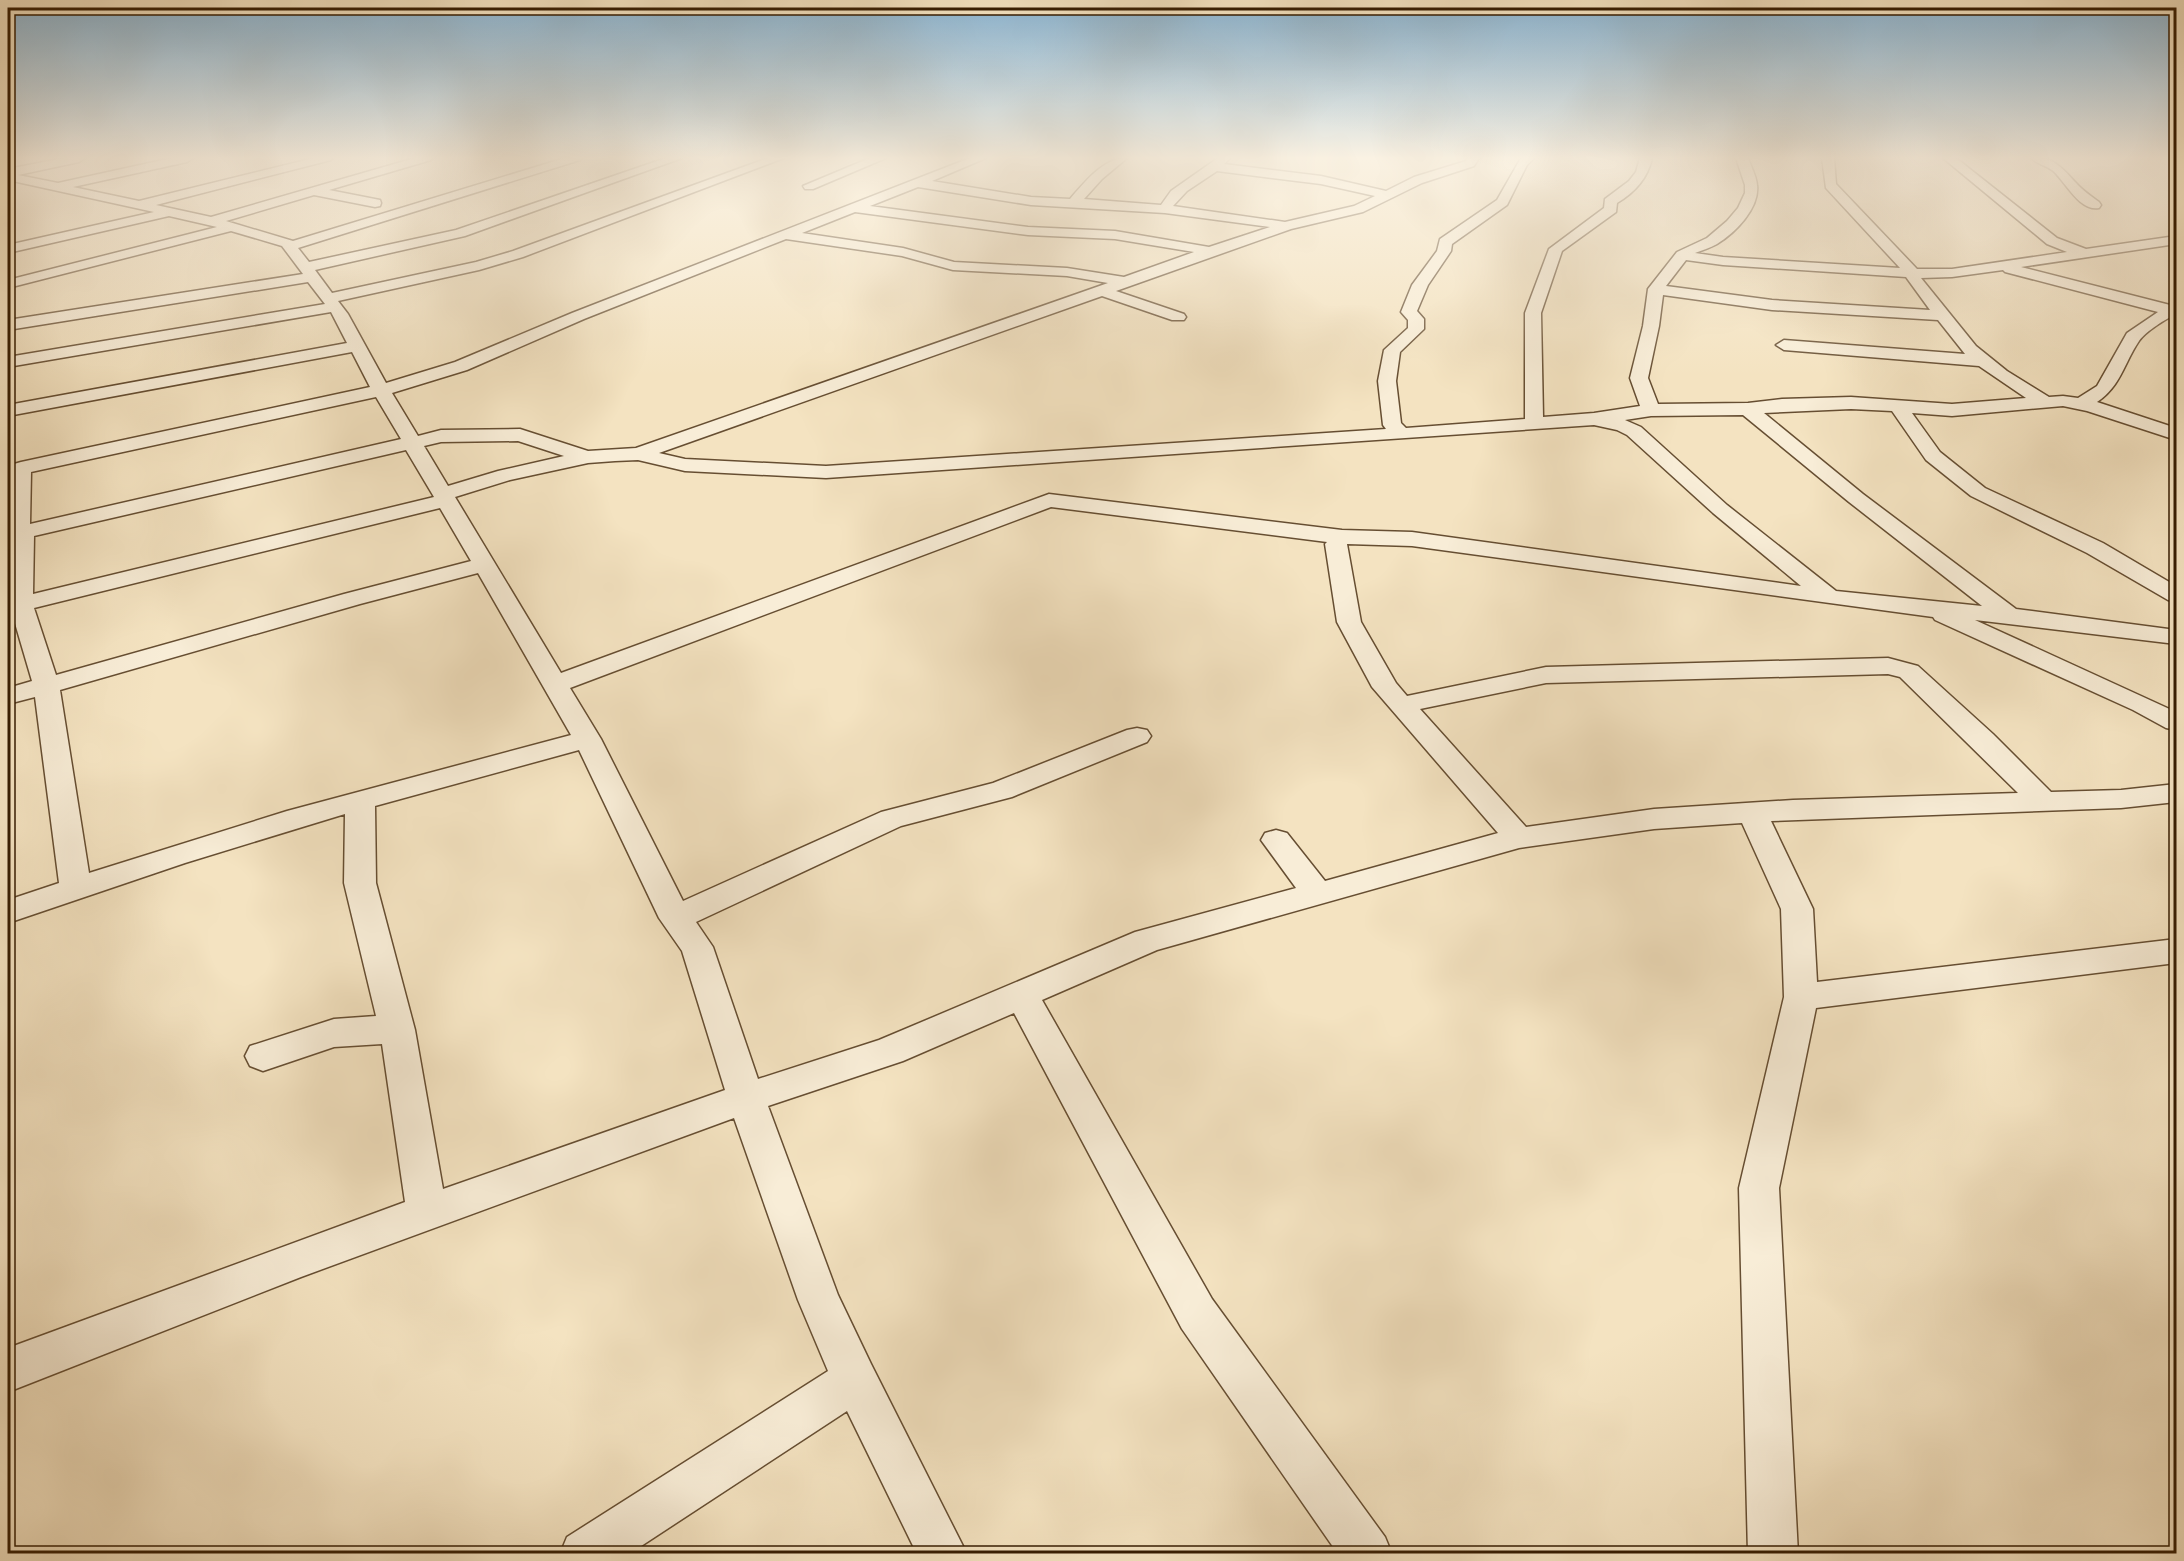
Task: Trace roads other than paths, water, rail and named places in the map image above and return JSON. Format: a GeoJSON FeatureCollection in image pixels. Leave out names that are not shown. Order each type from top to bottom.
{"type":"FeatureCollection","features":[{"type":"Feature","properties":{"kind":"street"},"geometry":{"type":"LineString","coordinates":[[8,249],[89,231]]}},
{"type":"Feature","properties":{"kind":"street"},"geometry":{"type":"LineString","coordinates":[[8,284],[198,231]]}},
{"type":"Feature","properties":{"kind":"street"},"geometry":{"type":"LineString","coordinates":[[233,231],[314,279],[358,346],[381,390],[586,739],[620,802],[675,918],[697,947],[746,1098],[819,1300],[855,1380],[943,1554]]}},
{"type":"Feature","properties":{"kind":"street"},"geometry":{"type":"LineString","coordinates":[[314,279],[418,231]]}},
{"type":"Feature","properties":{"kind":"street"},"geometry":{"type":"LineString","coordinates":[[8,362],[314,279],[466,231]]}},
{"type":"Feature","properties":{"kind":"street"},"geometry":{"type":"LineString","coordinates":[[8,324],[314,279],[479,266],[580,231]]}},
{"type":"Feature","properties":{"kind":"street"},"geometry":{"type":"LineString","coordinates":[[76,889],[46,685],[14,605],[17,534],[14,473],[27,466],[381,390],[461,366],[568,320],[792,231]]}},
{"type":"Feature","properties":{"kind":"street"},"geometry":{"type":"LineString","coordinates":[[1027,231],[1114,235],[1210,251]]}},
{"type":"Feature","properties":{"kind":"street"},"geometry":{"type":"LineString","coordinates":[[14,605],[444,497],[505,475],[588,457],[638,454],[1272,231]]}},
{"type":"Feature","properties":{"kind":"street"},"geometry":{"type":"LineString","coordinates":[[1402,434],[1392,425],[1387,381],[1392,350],[1416,329],[1416,318],[1409,312],[1420,285],[1444,251],[1445,242],[1461,231]]}},
{"type":"Feature","properties":{"kind":"street"},"geometry":{"type":"LineString","coordinates":[[1534,423],[1533,313],[1556,249],[1581,231]]}},
{"type":"Feature","properties":{"kind":"street"},"geometry":{"type":"LineString","coordinates":[[1650,410],[1639,378],[1651,327],[1656,289],[1688,249],[1711,242],[1724,231]]}},
{"type":"Feature","properties":{"kind":"street"},"geometry":{"type":"LineString","coordinates":[[1873,231],[1912,273],[1913,279],[1970,350],[2001,375],[2043,401]]}},
{"type":"Feature","properties":{"kind":"street"},"geometry":{"type":"LineString","coordinates":[[2039,231],[2052,241],[2084,253]]}},
{"type":"Feature","properties":{"kind":"street"},"geometry":{"type":"LineString","coordinates":[[784,234],[903,252],[953,266],[1067,272],[1125,282]]}},
{"type":"Feature","properties":{"kind":"street"},"geometry":{"type":"LineString","coordinates":[[1682,255],[1735,261],[1912,273],[1952,273],[2176,240]]}},
{"type":"Feature","properties":{"kind":"street"},"geometry":{"type":"LineString","coordinates":[[2000,266],[2029,276],[2173,310]]}},
{"type":"Feature","properties":{"kind":"street"},"geometry":{"type":"LineString","coordinates":[[1656,289],[1783,306],[1943,316]]}},
{"type":"Feature","properties":{"kind":"street"},"geometry":{"type":"LineString","coordinates":[[1100,290],[1178,317]]}},
{"type":"Feature","properties":{"kind":"street"},"geometry":{"type":"LineString","coordinates":[[2082,404],[2103,390],[2114,375],[2133,337],[2173,310]]}},
{"type":"Feature","properties":{"kind":"street"},"geometry":{"type":"LineString","coordinates":[[1784,345],[1983,361]]}},
{"type":"Feature","properties":{"kind":"street"},"geometry":{"type":"LineString","coordinates":[[8,411],[358,346]]}},
{"type":"Feature","properties":{"kind":"street"},"geometry":{"type":"LineString","coordinates":[[638,454],[685,465],[826,472],[1402,434],[1594,419],[1650,410],[1748,409],[1782,405],[1851,403],[1952,410],[2043,401],[2082,404],[2173,430]]}},
{"type":"Feature","properties":{"kind":"street"},"geometry":{"type":"LineString","coordinates":[[1898,407],[1933,456],[1978,492],[2095,548],[2176,595]]}},
{"type":"Feature","properties":{"kind":"street"},"geometry":{"type":"LineString","coordinates":[[1748,409],[1856,498],[2009,615]]}},
{"type":"Feature","properties":{"kind":"street"},"geometry":{"type":"LineString","coordinates":[[1594,419],[1623,425],[1634,431],[1720,509],[1830,597]]}},
{"type":"Feature","properties":{"kind":"street"},"geometry":{"type":"LineString","coordinates":[[17,534],[441,435],[520,435],[588,457]]}},
{"type":"Feature","properties":{"kind":"street"},"geometry":{"type":"LineString","coordinates":[[554,685],[1049,500],[1342,537],[1412,539],[1830,597],[1938,610],[2009,615],[2176,637]]}},
{"type":"Feature","properties":{"kind":"street"},"geometry":{"type":"LineString","coordinates":[[1336,544],[1349,622],[1385,687],[1519,838]]}},
{"type":"Feature","properties":{"kind":"street"},"geometry":{"type":"LineString","coordinates":[[8,696],[352,599],[484,565]]}},
{"type":"Feature","properties":{"kind":"street"},"geometry":{"type":"LineString","coordinates":[[1938,610],[1949,619],[2142,704],[2176,722]]}},
{"type":"Feature","properties":{"kind":"street"},"geometry":{"type":"LineString","coordinates":[[1403,705],[1546,675],[1887,666],[1909,671],[1983,740],[2044,802]]}},
{"type":"Feature","properties":{"kind":"street"},"geometry":{"type":"LineString","coordinates":[[675,918],[891,819],[1002,790],[1137,736]]}},
{"type":"Feature","properties":{"kind":"street"},"geometry":{"type":"LineString","coordinates":[[8,912],[174,856],[360,801],[586,739]]}},
{"type":"Feature","properties":{"kind":"street"},"geometry":{"type":"LineString","coordinates":[[8,1370],[286,1263],[746,1098],[890,1051],[1146,941],[1519,838],[1654,819],[1752,813],[2121,800],[2176,793]]}},
{"type":"Feature","properties":{"kind":"street"},"geometry":{"type":"LineString","coordinates":[[360,801],[360,883],[397,1030],[428,1212]]}},
{"type":"Feature","properties":{"kind":"street"},"geometry":{"type":"LineString","coordinates":[[1752,813],[1797,909],[1801,997],[1759,1188],[1773,1554]]}},
{"type":"Feature","properties":{"kind":"street"},"geometry":{"type":"LineString","coordinates":[[1276,840],[1318,894]]}},
{"type":"Feature","properties":{"kind":"street"},"geometry":{"type":"LineString","coordinates":[[1801,997],[2176,951]]}},
{"type":"Feature","properties":{"kind":"street"},"geometry":{"type":"LineString","coordinates":[[1021,993],[1197,1314],[1368,1554]]}},
{"type":"Feature","properties":{"kind":"street"},"geometry":{"type":"LineString","coordinates":[[263,1056],[334,1033],[355,1030],[397,1030]]}},
{"type":"Feature","properties":{"kind":"street"},"geometry":{"type":"LineString","coordinates":[[585,1554],[855,1380]]}}]}
